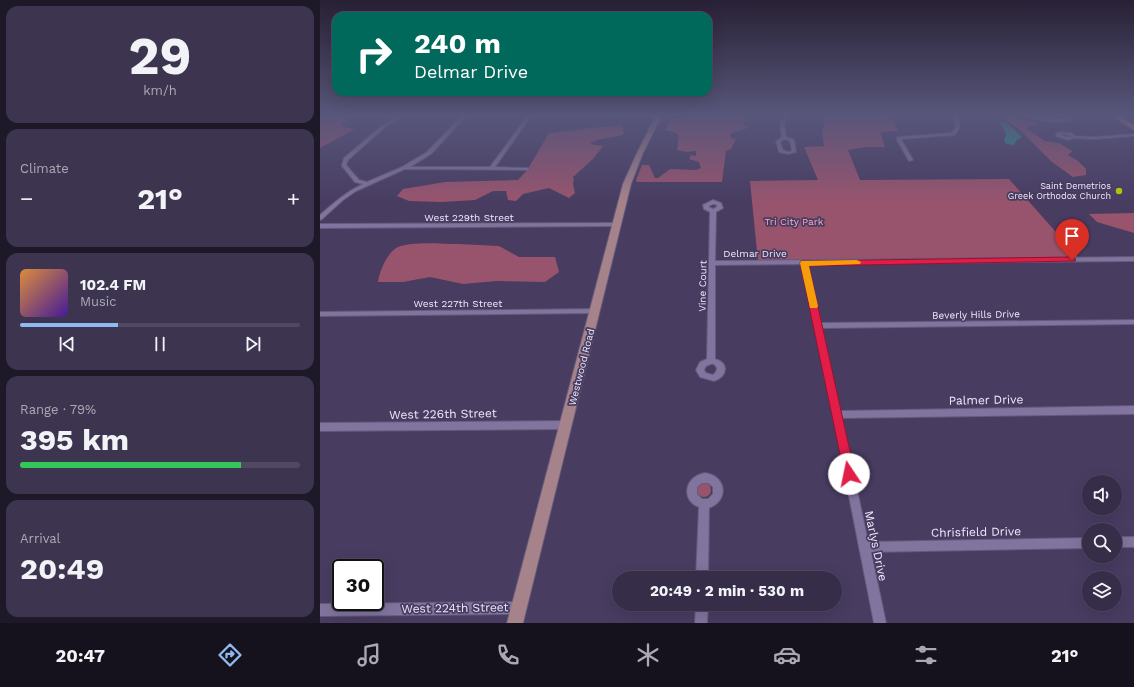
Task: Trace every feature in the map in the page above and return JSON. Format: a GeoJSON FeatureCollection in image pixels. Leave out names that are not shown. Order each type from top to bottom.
{"type":"FeatureCollection","features":[{"type":"Feature","properties":{"kind":"street"},"geometry":{"type":"LineString","coordinates":[[363,144],[346,159],[344,165],[357,180],[366,184]]}},
{"type":"Feature","properties":{"kind":"street"},"geometry":{"type":"LineString","coordinates":[[320,218],[341,199],[366,184],[404,168],[429,153],[437,144]]}},
{"type":"Feature","properties":{"kind":"street"},"geometry":{"type":"LineString","coordinates":[[491,169],[509,144]]}},
{"type":"Feature","properties":{"kind":"street","name":"Westwood Road"},"geometry":{"type":"LineString","coordinates":[[515,623],[627,184],[644,144]]}},
{"type":"Feature","properties":{"kind":"street"},"geometry":{"type":"LineString","coordinates":[[901,144],[911,160]]}},
{"type":"Feature","properties":{"kind":"street"},"geometry":{"type":"LineString","coordinates":[[404,168],[528,168]]}},
{"type":"Feature","properties":{"kind":"street","name":"Vine Court"},"geometry":{"type":"LineString","coordinates":[[711,361],[713,211]]}},
{"type":"Feature","properties":{"kind":"street","name":"West 229th Street"},"geometry":{"type":"LineString","coordinates":[[320,226],[617,225]]}},
{"type":"Feature","properties":{"kind":"street","name":"Delmar Drive"},"geometry":{"type":"LineString","coordinates":[[712,263],[1134,259]]}},
{"type":"Feature","properties":{"kind":"street","name":"Marlys Drive"},"geometry":{"type":"LineString","coordinates":[[804,263],[838,415],[880,623]]}},
{"type":"Feature","properties":{"kind":"street","name":"West 227th Street"},"geometry":{"type":"LineString","coordinates":[[320,314],[595,312]]}},
{"type":"Feature","properties":{"kind":"street","name":"Beverly Hills Drive"},"geometry":{"type":"LineString","coordinates":[[818,326],[1134,322]]}},
{"type":"Feature","properties":{"kind":"street","name":"Palmer Drive"},"geometry":{"type":"LineString","coordinates":[[838,415],[1134,410]]}},
{"type":"Feature","properties":{"kind":"street","name":"West 226th Street"},"geometry":{"type":"LineString","coordinates":[[320,428],[566,425]]}},
{"type":"Feature","properties":{"kind":"street"},"geometry":{"type":"LineString","coordinates":[[702,571],[704,504]]}},
{"type":"Feature","properties":{"kind":"street"},"geometry":{"type":"LineString","coordinates":[[1122,542],[1134,542]]}},
{"type":"Feature","properties":{"kind":"street","name":"Chrisfield Drive"},"geometry":{"type":"LineString","coordinates":[[864,547],[1082,543]]}},
{"type":"Feature","properties":{"kind":"street","name":"West 224th Street"},"geometry":{"type":"LineString","coordinates":[[320,610],[519,608]]}},
{"type":"Feature","properties":{"kind":"street"},"geometry":{"type":"LineString","coordinates":[[701,623],[702,611]]}},
{"type":"Feature","properties":{"kind":"green space"},"geometry":{"type":"Polygon","coordinates":[[[320,144],[327,144],[320,148],[320,144]]]}},
{"type":"Feature","properties":{"kind":"green space"},"geometry":{"type":"Polygon","coordinates":[[[543,144],[590,144],[603,146],[593,159],[572,178],[574,178],[573,184],[575,193],[569,198],[549,188],[523,194],[516,201],[508,200],[506,191],[493,191],[475,200],[441,202],[409,201],[397,196],[403,189],[445,182],[518,180],[528,169],[543,144]]]}},
{"type":"Feature","properties":{"kind":"green space"},"geometry":{"type":"Polygon","coordinates":[[[678,144],[733,144],[731,149],[726,151],[722,182],[637,182],[636,180],[642,165],[649,165],[655,178],[658,178],[670,169],[696,170],[701,168],[699,162],[689,159],[691,155],[696,156],[696,151],[686,152],[677,150],[678,144]]]}},
{"type":"Feature","properties":{"kind":"green space","name":"Tri City Park"},"geometry":{"type":"Polygon","coordinates":[[[824,144],[884,144],[885,147],[864,147],[848,150],[860,180],[1009,179],[1079,258],[758,261],[750,181],[818,180],[804,147],[824,146],[824,144]]]}},
{"type":"Feature","properties":{"kind":"green space"},"geometry":{"type":"Polygon","coordinates":[[[1034,144],[1061,144],[1072,151],[1068,155],[1078,161],[1086,169],[1086,175],[1073,177],[1052,162],[1034,144]]]}},
{"type":"Feature","properties":{"kind":"green space"},"geometry":{"type":"Polygon","coordinates":[[[1134,213],[1134,233],[1097,222],[1089,214],[1134,213]]]}},
{"type":"Feature","properties":{"kind":"green space"},"geometry":{"type":"Polygon","coordinates":[[[420,243],[499,246],[519,257],[555,257],[559,272],[545,282],[497,281],[463,284],[430,277],[403,282],[378,282],[385,262],[394,249],[398,247],[420,243]]]}},
{"type":"Feature","properties":{"kind":"green space"},"geometry":{"type":"Polygon","coordinates":[[[701,483],[707,483],[711,487],[711,493],[707,497],[701,497],[697,493],[697,487],[701,483]]]}},
{"type":"Feature","properties":{"kind":"slow traffic"},"geometry":{"type":"LineString","coordinates":[[813,306],[804,263],[857,262]]}},
{"type":"Feature","properties":{"kind":"place","name":"Saint Demetrios Greek Orthodox Church"},"geometry":{"type":"Point","coordinates":[1119,191]}},
{"type":"Feature","properties":{"kind":"route"},"geometry":{"type":"LineString","coordinates":[[849,474],[838,415],[804,263],[1072,260]]}}]}
